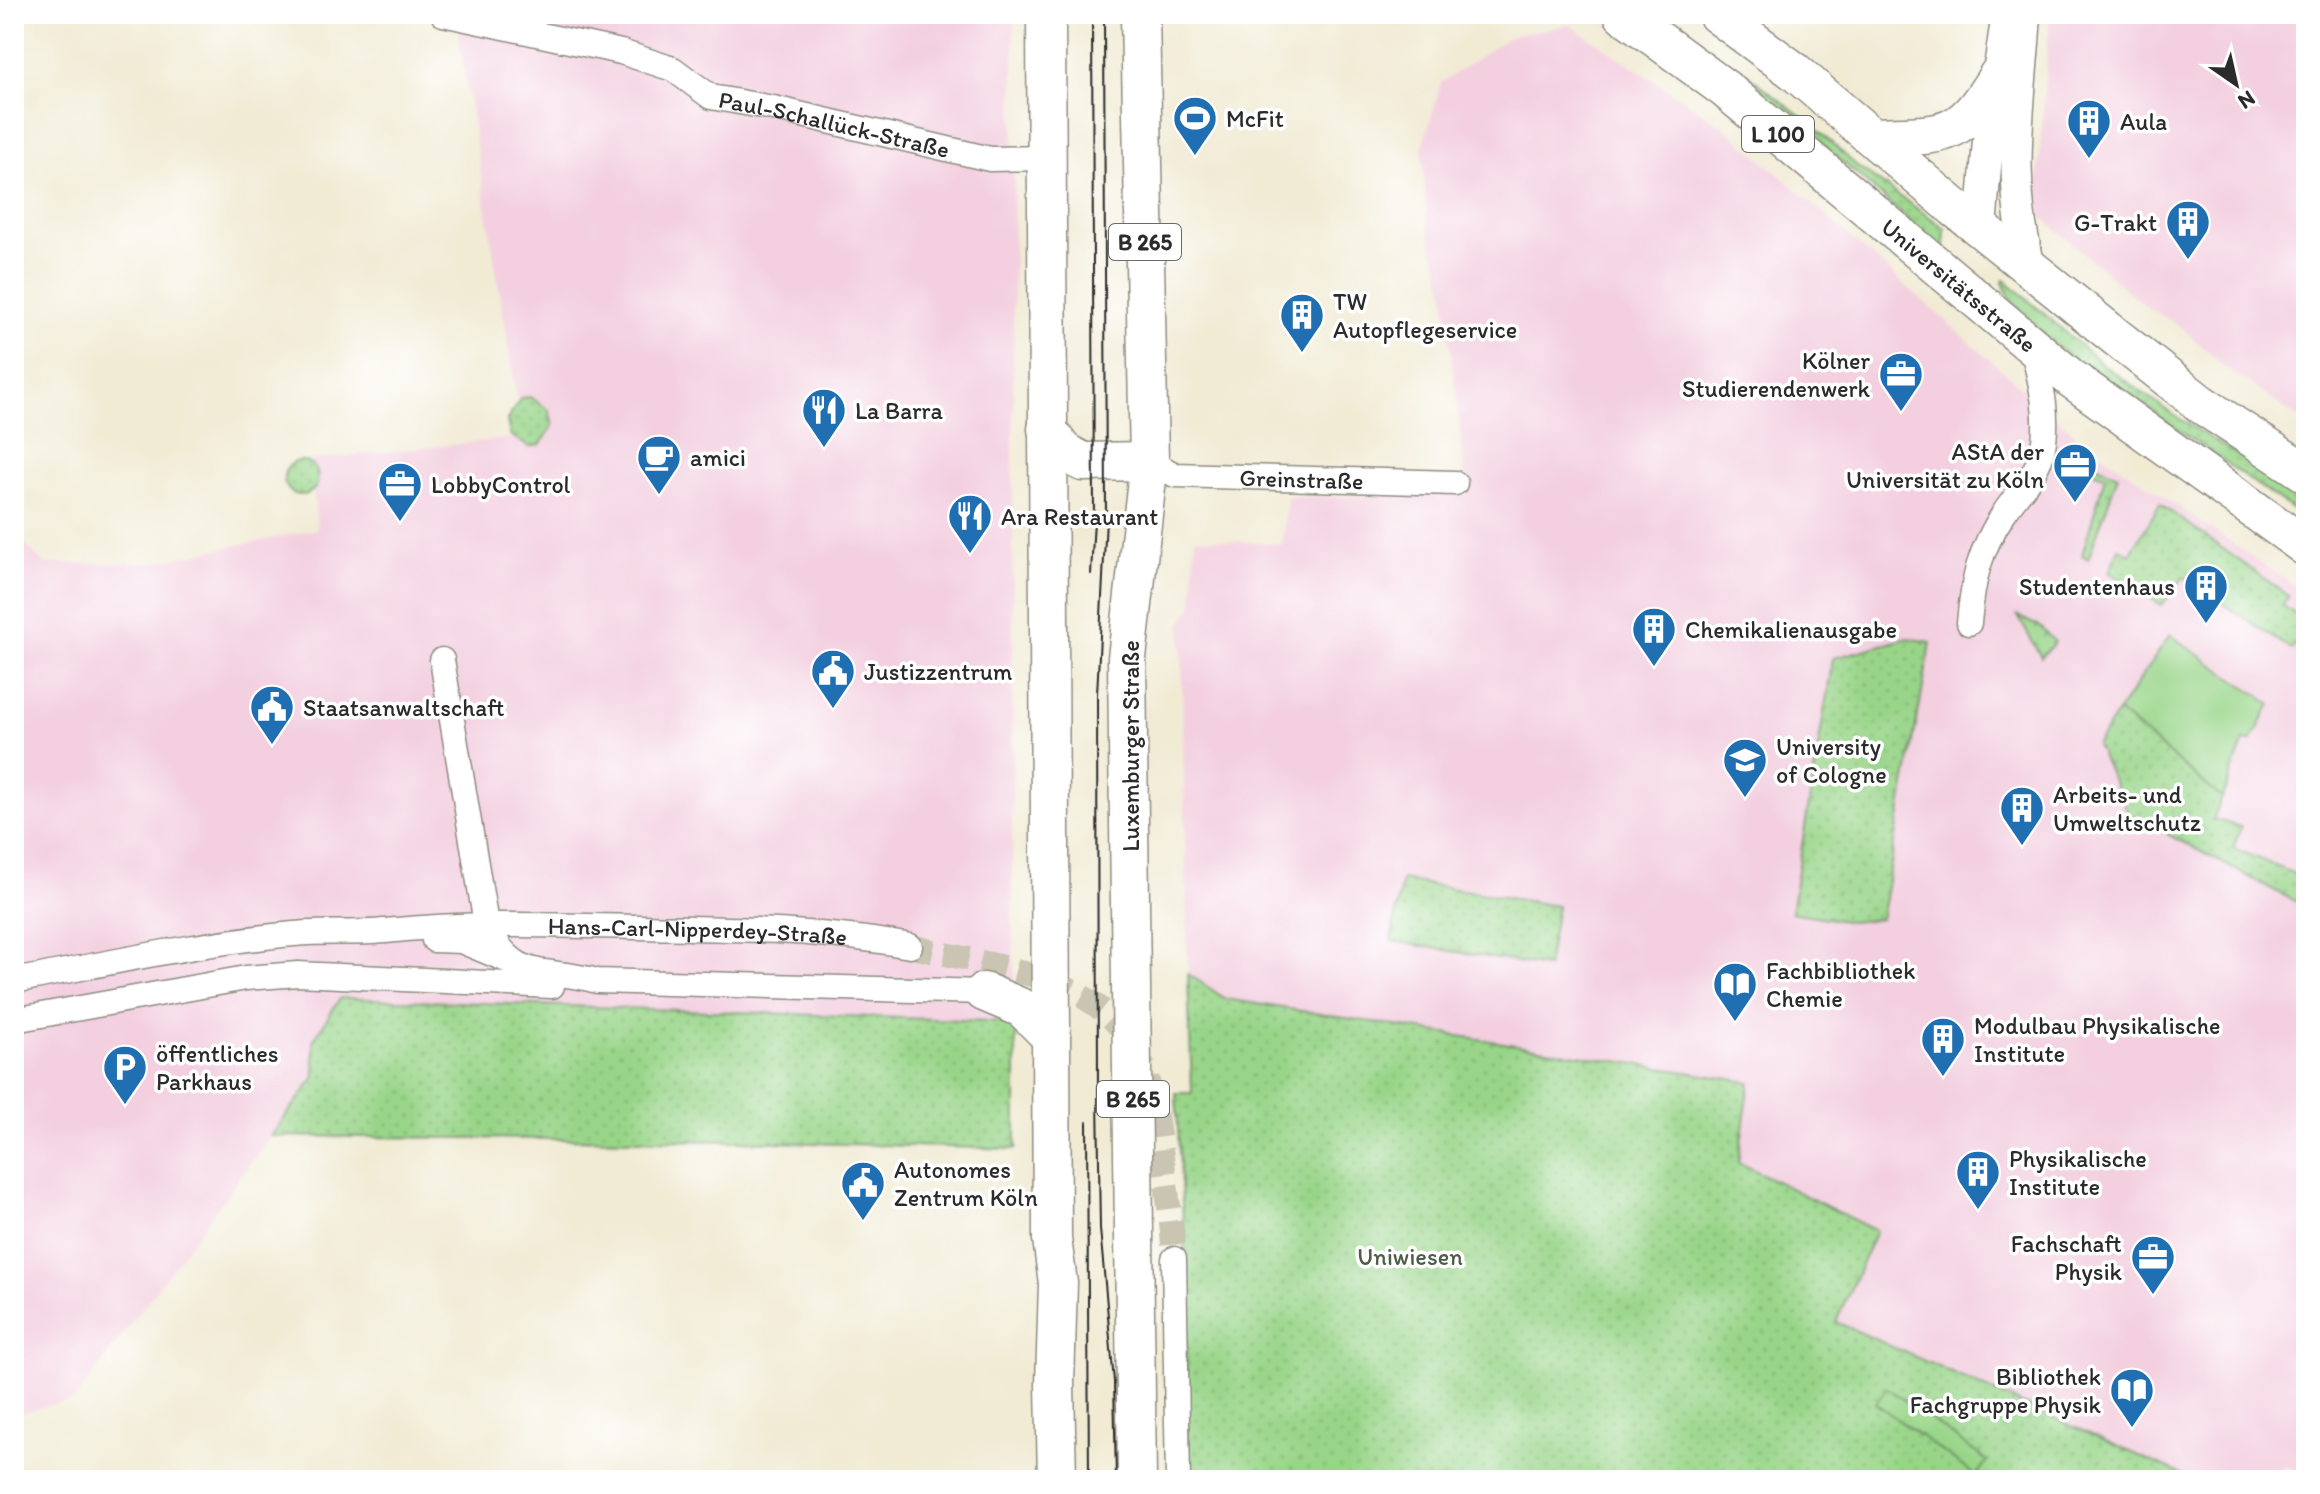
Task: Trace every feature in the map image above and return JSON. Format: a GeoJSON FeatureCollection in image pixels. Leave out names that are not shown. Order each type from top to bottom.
{"type":"FeatureCollection","features":[{"type":"Feature","properties":{"kind":"main road"},"geometry":{"type":"LineString","coordinates":[[1046,14],[1050,1036],[1052,1239],[1058,1283],[1055,1384],[1057,1480]]}},
{"type":"Feature","properties":{"kind":"main road","name":"Luxemburger Straße"},"geometry":{"type":"LineString","coordinates":[[1137,1480],[1127,658],[1149,461],[1140,14]]}},
{"type":"Feature","properties":{"kind":"main road","name":"Universitätsstraße"},"geometry":{"type":"LineString","coordinates":[[1623,14],[1725,89],[2032,347],[2164,447],[2305,546]]}},
{"type":"Feature","properties":{"kind":"main road","name":"L 100"},"geometry":{"type":"LineString","coordinates":[[1717,14],[1874,137],[1981,228],[2201,404],[2306,473]]}},
{"type":"Feature","properties":{"kind":"main road"},"geometry":{"type":"LineString","coordinates":[[1725,89],[1717,72],[1718,62],[1728,52],[1746,48],[1771,55]]}},
{"type":"Feature","properties":{"kind":"main road"},"geometry":{"type":"LineString","coordinates":[[1874,137],[1939,134],[1953,128],[1966,121],[1979,107],[1999,74]]}},
{"type":"Feature","properties":{"kind":"main road"},"geometry":{"type":"LineString","coordinates":[[1978,302],[1981,228]]}},
{"type":"Feature","properties":{"kind":"main road"},"geometry":{"type":"LineString","coordinates":[[1047,429],[1063,451],[1083,462],[1149,461]]}},
{"type":"Feature","properties":{"kind":"main road"},"geometry":{"type":"LineString","coordinates":[[984,992],[1021,977],[1050,948]]}},
{"type":"Feature","properties":{"kind":"main road"},"geometry":{"type":"LineString","coordinates":[[984,992],[1022,1008],[1050,1036]]}},
{"type":"Feature","properties":{"kind":"street","name":"Paul-Schallück-Straße"},"geometry":{"type":"LineString","coordinates":[[443,14],[621,52],[673,69],[711,97],[773,108],[990,159],[1046,158]]}},
{"type":"Feature","properties":{"kind":"street"},"geometry":{"type":"LineString","coordinates":[[1981,228],[1988,141],[2007,14]]}},
{"type":"Feature","properties":{"kind":"street"},"geometry":{"type":"LineString","coordinates":[[2026,14],[2015,182],[2022,240],[2031,268]]}},
{"type":"Feature","properties":{"kind":"street"},"geometry":{"type":"LineString","coordinates":[[1969,623],[1972,582],[1984,546],[2040,458],[2045,428],[2044,401],[2032,347]]}},
{"type":"Feature","properties":{"kind":"street","name":"Greinstraße"},"geometry":{"type":"LineString","coordinates":[[1149,461],[1175,475],[1455,483]]}},
{"type":"Feature","properties":{"kind":"street"},"geometry":{"type":"LineString","coordinates":[[442,660],[486,924],[494,941],[515,964]]}},
{"type":"Feature","properties":{"kind":"street","name":"Hans-Carl-Nipperdey-Straße"},"geometry":{"type":"LineString","coordinates":[[14,981],[296,934],[486,924],[746,929],[873,939],[910,946]]}},
{"type":"Feature","properties":{"kind":"street","name":"Hans-Carl-Nipperdey-Straße"},"geometry":{"type":"LineString","coordinates":[[385,931],[415,939],[461,941],[538,973],[571,973],[597,981]]}},
{"type":"Feature","properties":{"kind":"street"},"geometry":{"type":"LineString","coordinates":[[241,941],[232,949],[229,959],[235,970],[246,978]]}},
{"type":"Feature","properties":{"kind":"street"},"geometry":{"type":"LineString","coordinates":[[147,996],[161,984],[165,974],[166,966],[158,955]]}},
{"type":"Feature","properties":{"kind":"street","name":"Hans-Carl-Nipperdey-Straße"},"geometry":{"type":"LineString","coordinates":[[14,1020],[246,978],[298,974],[572,987],[597,981],[984,992]]}},
{"type":"Feature","properties":{"kind":"street"},"geometry":{"type":"LineString","coordinates":[[1174,1259],[1178,1480]]}},
{"type":"Feature","properties":{"kind":"shaded area"},"geometry":{"type":"Polygon","coordinates":[[[455,14],[1014,14],[1012,912],[1016,1022],[313,1041],[315,1076],[74,1400],[14,1414],[14,532],[44,564],[151,563],[317,529],[311,460],[523,437],[455,14]]]}},
{"type":"Feature","properties":{"kind":"shaded area"},"geometry":{"type":"Polygon","coordinates":[[[2050,14],[2306,14],[2306,423],[2225,367],[2178,325],[2149,309],[2044,219],[2036,204],[2050,14]]]}},
{"type":"Feature","properties":{"kind":"shaded area","name":"University of Cologne"},"geometry":{"type":"Polygon","coordinates":[[[1569,24],[1727,129],[2084,442],[2306,594],[2306,1475],[2283,1465],[2276,1480],[2194,1480],[1835,1322],[1876,1231],[1738,1162],[1750,1082],[1225,999],[1188,974],[1181,624],[1193,606],[1195,538],[1282,544],[1287,497],[1467,494],[1444,287],[1428,229],[1422,149],[1441,83],[1510,36],[1569,24]]]}},
{"type":"Feature","properties":{"kind":"green space"},"geometry":{"type":"Polygon","coordinates":[[[1740,69],[1810,123],[1859,168],[1945,228],[1944,251],[1813,136],[1735,76],[1740,69]]]}},
{"type":"Feature","properties":{"kind":"green space"},"geometry":{"type":"Polygon","coordinates":[[[2004,279],[2101,363],[2172,414],[2306,498],[2306,519],[2040,333],[2012,300],[2004,279]]]}},
{"type":"Feature","properties":{"kind":"green space"},"geometry":{"type":"Polygon","coordinates":[[[530,397],[549,410],[553,426],[540,445],[529,447],[510,435],[507,420],[521,398],[530,397]]]}},
{"type":"Feature","properties":{"kind":"green space"},"geometry":{"type":"Polygon","coordinates":[[[2068,452],[2118,475],[2088,559],[2082,555],[2105,476],[2061,463],[2068,452]]]}},
{"type":"Feature","properties":{"kind":"green space"},"geometry":{"type":"Polygon","coordinates":[[[301,461],[313,466],[318,478],[313,490],[301,495],[289,490],[284,478],[289,466],[301,461]]]}},
{"type":"Feature","properties":{"kind":"green space"},"geometry":{"type":"Polygon","coordinates":[[[2160,504],[2289,596],[2282,605],[2306,622],[2296,636],[2300,639],[2292,650],[2184,577],[2162,605],[2109,572],[2119,548],[2130,554],[2160,504]]]}},
{"type":"Feature","properties":{"kind":"green space"},"geometry":{"type":"Polygon","coordinates":[[[2018,616],[2040,627],[2055,642],[2041,657],[2018,616]]]}},
{"type":"Feature","properties":{"kind":"green space"},"geometry":{"type":"Polygon","coordinates":[[[2170,635],[2271,704],[2251,742],[2244,741],[2222,798],[2118,712],[2170,635]]]}},
{"type":"Feature","properties":{"kind":"green space"},"geometry":{"type":"Polygon","coordinates":[[[1908,638],[1931,642],[1881,919],[1850,922],[1791,912],[1833,658],[1908,638]]]}},
{"type":"Feature","properties":{"kind":"green space"},"geometry":{"type":"Polygon","coordinates":[[[2118,712],[2222,798],[2213,819],[2241,827],[2233,848],[2297,875],[2306,887],[2306,907],[2129,814],[2096,745],[2118,712]]]}},
{"type":"Feature","properties":{"kind":"green space"},"geometry":{"type":"Polygon","coordinates":[[[1402,880],[1557,906],[1547,967],[1391,941],[1402,880]]]}},
{"type":"Feature","properties":{"kind":"green space","name":"Uniwiesen"},"geometry":{"type":"Polygon","coordinates":[[[1188,974],[1226,999],[1750,1082],[1738,1162],[1876,1231],[1836,1322],[2194,1480],[1188,1480],[1185,1257],[1176,1093],[1192,1093],[1188,974]]]}},
{"type":"Feature","properties":{"kind":"green space"},"geometry":{"type":"Polygon","coordinates":[[[340,998],[1016,1022],[1016,1149],[740,1141],[271,1136],[315,1077],[313,1041],[340,998]]]}},
{"type":"Feature","properties":{"kind":"green space"},"geometry":{"type":"Polygon","coordinates":[[[1887,1388],[1987,1461],[1976,1476],[1875,1403],[1887,1388]]]}},
{"type":"Feature","properties":{"kind":"tunnel"},"geometry":{"type":"LineString","coordinates":[[910,946],[1000,966],[1066,988],[1106,1013],[1122,1030],[1143,1067],[1155,1109],[1174,1259]]}},
{"type":"Feature","properties":{"kind":"tram line"},"geometry":{"type":"LineString","coordinates":[[1091,574],[1094,520],[1092,14]]}},
{"type":"Feature","properties":{"kind":"tram line"},"geometry":{"type":"LineString","coordinates":[[1104,14],[1106,519],[1097,694],[1098,1095],[1100,1229],[1114,1382],[1116,1480]]}},
{"type":"Feature","properties":{"kind":"tram line"},"geometry":{"type":"LineString","coordinates":[[1087,1122],[1089,1480]]}},
{"type":"Feature","properties":{"kind":"place","name":"McFit"},"geometry":{"type":"Point","coordinates":[1195,157]}},
{"type":"Feature","properties":{"kind":"place","name":"Aula"},"geometry":{"type":"Point","coordinates":[2089,160]}},
{"type":"Feature","properties":{"kind":"place","name":"G-Trakt"},"geometry":{"type":"Point","coordinates":[2188,261]}},
{"type":"Feature","properties":{"kind":"place","name":"TW Autopflegeservice"},"geometry":{"type":"Point","coordinates":[1302,354]}},
{"type":"Feature","properties":{"kind":"place","name":"Kölner Studierendenwerk"},"geometry":{"type":"Point","coordinates":[1901,413]}},
{"type":"Feature","properties":{"kind":"place","name":"La Barra"},"geometry":{"type":"Point","coordinates":[824,449]}},
{"type":"Feature","properties":{"kind":"place","name":"amici"},"geometry":{"type":"Point","coordinates":[659,496]}},
{"type":"Feature","properties":{"kind":"place","name":"AStA der Universität zu Köln"},"geometry":{"type":"Point","coordinates":[2075,504]}},
{"type":"Feature","properties":{"kind":"place","name":"LobbyControl"},"geometry":{"type":"Point","coordinates":[400,523]}},
{"type":"Feature","properties":{"kind":"place","name":"Ara Restaurant"},"geometry":{"type":"Point","coordinates":[970,555]}},
{"type":"Feature","properties":{"kind":"place","name":"Studentenhaus"},"geometry":{"type":"Point","coordinates":[2206,625]}},
{"type":"Feature","properties":{"kind":"place","name":"Chemikalienausgabe"},"geometry":{"type":"Point","coordinates":[1654,668]}},
{"type":"Feature","properties":{"kind":"place","name":"Justizzentrum"},"geometry":{"type":"Point","coordinates":[833,710]}},
{"type":"Feature","properties":{"kind":"place","name":"Staatsanwaltschaft"},"geometry":{"type":"Point","coordinates":[272,746]}},
{"type":"Feature","properties":{"kind":"place","name":"University of Cologne"},"geometry":{"type":"Point","coordinates":[1745,799]}},
{"type":"Feature","properties":{"kind":"place","name":"Arbeits- und Umweltschutz"},"geometry":{"type":"Point","coordinates":[2022,847]}},
{"type":"Feature","properties":{"kind":"place","name":"Fachbibliothek Chemie"},"geometry":{"type":"Point","coordinates":[1735,1023]}},
{"type":"Feature","properties":{"kind":"place","name":"Modulbau Physikalische Institute"},"geometry":{"type":"Point","coordinates":[1943,1078]}},
{"type":"Feature","properties":{"kind":"place","name":"öffentliches Parkhaus"},"geometry":{"type":"Point","coordinates":[125,1106]}},
{"type":"Feature","properties":{"kind":"place","name":"Physikalische Institute"},"geometry":{"type":"Point","coordinates":[1978,1211]}},
{"type":"Feature","properties":{"kind":"place","name":"Autonomes Zentrum Köln"},"geometry":{"type":"Point","coordinates":[863,1222]}},
{"type":"Feature","properties":{"kind":"place","name":"Fachschaft Physik"},"geometry":{"type":"Point","coordinates":[2153,1296]}},
{"type":"Feature","properties":{"kind":"place","name":"Bibliothek Fachgruppe Physik"},"geometry":{"type":"Point","coordinates":[2132,1429]}}]}
